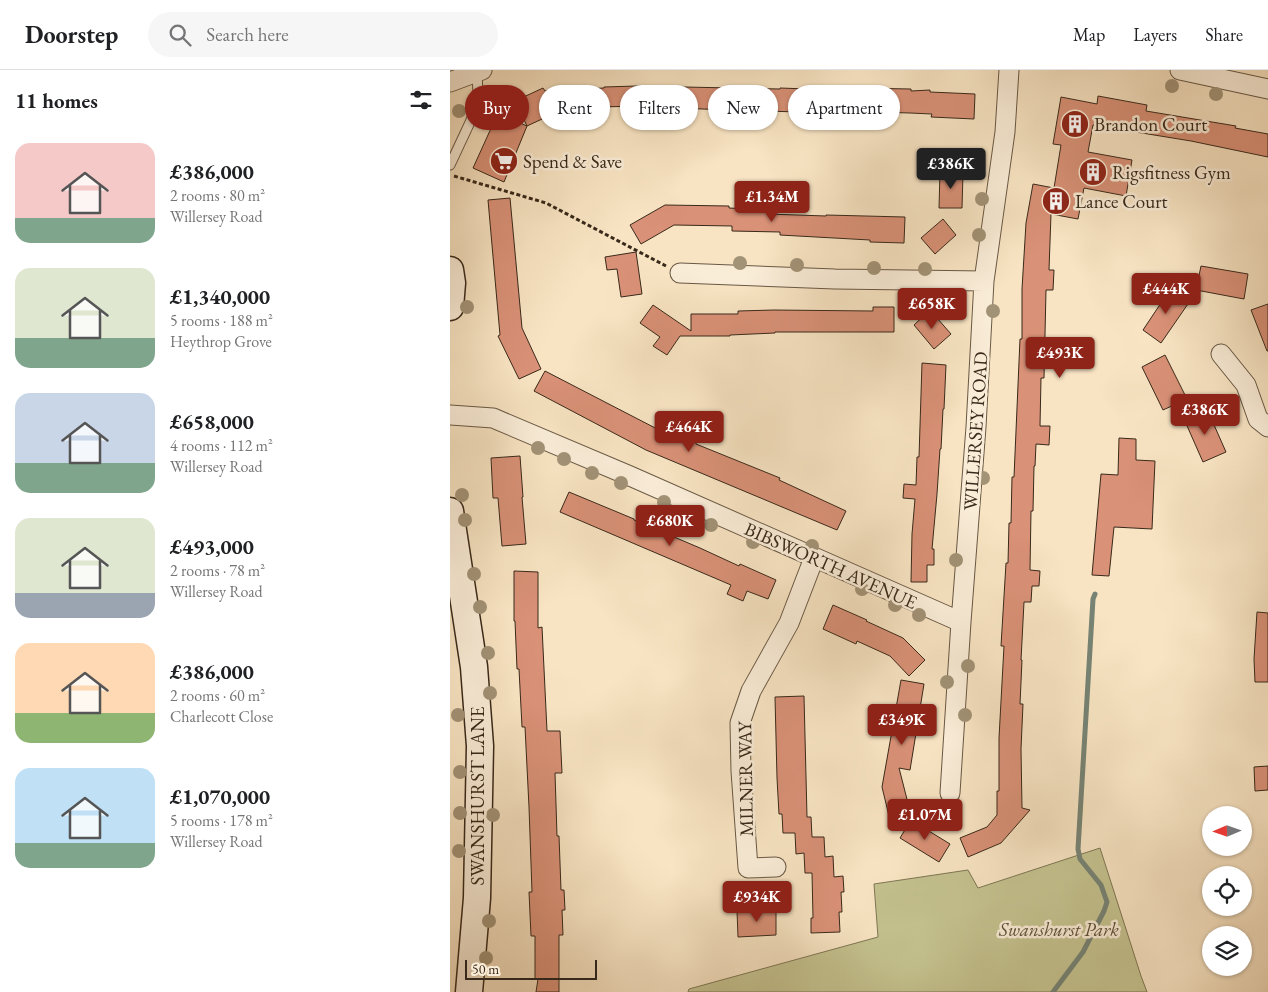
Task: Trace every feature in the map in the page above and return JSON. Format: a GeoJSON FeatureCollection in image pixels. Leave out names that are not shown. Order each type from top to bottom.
{"type":"FeatureCollection","features":[{"type":"Feature","properties":{"kind":"main road"},"geometry":{"type":"LineString","coordinates":[[450,270],[452,283],[450,307]]}},
{"type":"Feature","properties":{"kind":"main road","name":"SWANSHURST LANE"},"geometry":{"type":"LineString","coordinates":[[450,510],[474,667],[480,746],[477,898],[469,992]]}},
{"type":"Feature","properties":{"kind":"street","name":"WILLERSEY ROAD"},"geometry":{"type":"LineString","coordinates":[[950,793],[976,427],[984,281],[1005,132],[1009,70]]}},
{"type":"Feature","properties":{"kind":"street"},"geometry":{"type":"LineString","coordinates":[[1180,70],[1268,89]]}},
{"type":"Feature","properties":{"kind":"street"},"geometry":{"type":"LineString","coordinates":[[450,82],[479,71]]}},
{"type":"Feature","properties":{"kind":"street"},"geometry":{"type":"LineString","coordinates":[[680,273],[984,281]]}},
{"type":"Feature","properties":{"kind":"street"},"geometry":{"type":"LineString","coordinates":[[1221,354],[1246,385],[1258,419],[1268,427]]}},
{"type":"Feature","properties":{"kind":"street","name":"BIBSWORTH AVENUE"},"geometry":{"type":"LineString","coordinates":[[450,415],[493,418],[639,480],[961,622]]}},
{"type":"Feature","properties":{"kind":"street","name":"MILNER WAY"},"geometry":{"type":"LineString","coordinates":[[776,866],[748,868],[740,723],[751,691],[789,623],[814,558]]}},
{"type":"Feature","properties":{"kind":"lane"},"geometry":{"type":"LineString","coordinates":[[450,164],[472,118],[478,95],[479,71]]}},
{"type":"Feature","properties":{"kind":"path"},"geometry":{"type":"LineString","coordinates":[[450,174],[456,178],[546,203],[680,273]]}},
{"type":"Feature","properties":{"kind":"green space","name":"Swanshurst Park"},"geometry":{"type":"Polygon","coordinates":[[[1100,848],[1147,992],[688,992],[689,989],[878,937],[874,884],[968,870],[978,888],[1100,848]]]}},
{"type":"Feature","properties":{"kind":"building"},"geometry":{"type":"Polygon","coordinates":[[[620,86],[620,107],[610,107],[610,87],[620,86]]]}},
{"type":"Feature","properties":{"kind":"building"},"geometry":{"type":"Polygon","coordinates":[[[698,87],[708,88],[708,109],[698,109],[698,87]]]}},
{"type":"Feature","properties":{"kind":"building"},"geometry":{"type":"Polygon","coordinates":[[[780,88],[788,88],[788,112],[778,111],[778,89],[780,88]]]}},
{"type":"Feature","properties":{"kind":"building"},"geometry":{"type":"Polygon","coordinates":[[[900,89],[975,94],[974,119],[931,117],[932,114],[900,113],[900,89]]]}},
{"type":"Feature","properties":{"kind":"building"},"geometry":{"type":"Polygon","coordinates":[[[539,90],[539,120],[529,125],[529,94],[539,90]]]}},
{"type":"Feature","properties":{"kind":"building"},"geometry":{"type":"Polygon","coordinates":[[[1098,96],[1147,105],[1146,111],[1236,126],[1235,128],[1268,134],[1268,157],[1191,141],[1093,125],[1088,152],[1132,160],[1126,196],[1084,188],[1078,219],[1051,214],[1049,270],[1054,270],[1053,290],[1046,290],[1044,378],[1041,378],[1040,426],[1050,426],[1049,445],[1036,444],[1033,511],[1031,511],[1030,570],[1040,571],[1039,586],[1032,586],[1031,602],[1024,602],[1021,660],[1020,704],[1023,704],[1021,749],[1022,808],[1030,810],[1001,843],[968,857],[960,838],[987,827],[997,815],[1004,646],[1001,646],[1006,563],[1008,563],[1009,523],[1011,523],[1012,477],[1014,477],[1026,223],[1033,184],[1054,188],[1061,145],[1053,144],[1061,97],[1097,104],[1098,96]]]}},
{"type":"Feature","properties":{"kind":"building"},"geometry":{"type":"Polygon","coordinates":[[[490,130],[525,130],[504,182],[473,168],[490,130]]]}},
{"type":"Feature","properties":{"kind":"building"},"geometry":{"type":"Polygon","coordinates":[[[940,172],[963,173],[962,208],[939,208],[940,172]]]}},
{"type":"Feature","properties":{"kind":"building"},"geometry":{"type":"Polygon","coordinates":[[[510,198],[522,328],[541,369],[519,379],[498,336],[500,335],[488,200],[510,198]]]}},
{"type":"Feature","properties":{"kind":"building"},"geometry":{"type":"Polygon","coordinates":[[[665,205],[729,206],[729,208],[768,210],[768,214],[905,217],[904,243],[780,235],[780,232],[732,231],[732,226],[674,225],[641,244],[630,225],[665,205]]]}},
{"type":"Feature","properties":{"kind":"building"},"geometry":{"type":"Polygon","coordinates":[[[943,219],[956,235],[935,254],[921,238],[943,219]]]}},
{"type":"Feature","properties":{"kind":"building"},"geometry":{"type":"Polygon","coordinates":[[[636,252],[642,294],[621,297],[617,269],[607,270],[605,257],[636,252]]]}},
{"type":"Feature","properties":{"kind":"building"},"geometry":{"type":"Polygon","coordinates":[[[1201,266],[1248,274],[1244,299],[1196,290],[1201,266]]]}},
{"type":"Feature","properties":{"kind":"building"},"geometry":{"type":"Polygon","coordinates":[[[1171,288],[1190,301],[1161,343],[1143,330],[1171,288]]]}},
{"type":"Feature","properties":{"kind":"building"},"geometry":{"type":"Polygon","coordinates":[[[1268,304],[1268,351],[1267,351],[1251,310],[1268,304]]]}},
{"type":"Feature","properties":{"kind":"building"},"geometry":{"type":"Polygon","coordinates":[[[653,305],[691,331],[691,314],[738,314],[738,311],[774,310],[873,311],[873,307],[894,307],[894,332],[775,332],[730,336],[680,336],[667,355],[653,346],[660,337],[640,323],[653,305]]]}},
{"type":"Feature","properties":{"kind":"building"},"geometry":{"type":"Polygon","coordinates":[[[930,310],[951,334],[934,349],[914,325],[930,310]]]}},
{"type":"Feature","properties":{"kind":"building"},"geometry":{"type":"Polygon","coordinates":[[[1165,355],[1187,399],[1163,410],[1142,367],[1165,355]]]}},
{"type":"Feature","properties":{"kind":"building"},"geometry":{"type":"Polygon","coordinates":[[[922,363],[946,365],[944,409],[932,549],[934,549],[934,565],[927,565],[927,582],[911,582],[915,499],[903,498],[904,484],[916,485],[917,457],[919,457],[922,363]]]}},
{"type":"Feature","properties":{"kind":"building"},"geometry":{"type":"Polygon","coordinates":[[[545,371],[661,431],[663,428],[696,442],[696,444],[780,478],[779,480],[846,511],[837,530],[646,450],[534,391],[545,371]]]}},
{"type":"Feature","properties":{"kind":"building"},"geometry":{"type":"Polygon","coordinates":[[[1207,409],[1226,452],[1203,462],[1184,419],[1207,409]]]}},
{"type":"Feature","properties":{"kind":"building"},"geometry":{"type":"Polygon","coordinates":[[[1119,438],[1136,439],[1136,460],[1155,461],[1152,529],[1114,527],[1109,576],[1092,575],[1101,474],[1118,475],[1119,438]]]}},
{"type":"Feature","properties":{"kind":"building"},"geometry":{"type":"Polygon","coordinates":[[[520,456],[526,544],[502,546],[498,498],[493,498],[491,458],[520,456]]]}},
{"type":"Feature","properties":{"kind":"building"},"geometry":{"type":"Polygon","coordinates":[[[569,492],[739,566],[740,564],[776,580],[768,599],[747,591],[743,601],[727,594],[731,585],[560,512],[569,492]]]}},
{"type":"Feature","properties":{"kind":"building"},"geometry":{"type":"Polygon","coordinates":[[[514,571],[538,572],[538,628],[542,627],[547,731],[560,731],[562,773],[555,773],[557,836],[559,836],[561,890],[564,890],[565,910],[562,910],[563,935],[559,935],[559,992],[536,992],[538,979],[535,979],[535,936],[531,936],[529,892],[532,892],[525,727],[522,727],[519,669],[517,669],[514,621],[514,571]]]}},
{"type":"Feature","properties":{"kind":"building"},"geometry":{"type":"Polygon","coordinates":[[[833,605],[903,638],[925,660],[909,676],[890,656],[857,641],[856,644],[823,629],[833,605]]]}},
{"type":"Feature","properties":{"kind":"building"},"geometry":{"type":"Polygon","coordinates":[[[1257,612],[1268,613],[1268,682],[1255,682],[1254,659],[1257,612]]]}},
{"type":"Feature","properties":{"kind":"building"},"geometry":{"type":"Polygon","coordinates":[[[901,680],[924,684],[910,770],[899,768],[910,811],[889,816],[882,787],[901,680]]]}},
{"type":"Feature","properties":{"kind":"building"},"geometry":{"type":"Polygon","coordinates":[[[804,696],[807,817],[811,817],[812,837],[824,837],[825,857],[833,856],[834,877],[843,876],[844,892],[841,892],[842,912],[839,912],[840,932],[811,933],[811,918],[813,918],[812,873],[805,873],[804,853],[796,854],[795,833],[783,833],[782,814],[779,814],[775,697],[804,696]]]}},
{"type":"Feature","properties":{"kind":"building"},"geometry":{"type":"Polygon","coordinates":[[[1268,766],[1268,790],[1255,791],[1254,767],[1268,766]]]}},
{"type":"Feature","properties":{"kind":"building"},"geometry":{"type":"Polygon","coordinates":[[[911,820],[950,844],[939,862],[900,838],[911,820]]]}},
{"type":"Feature","properties":{"kind":"building"},"geometry":{"type":"Polygon","coordinates":[[[776,910],[776,935],[738,937],[737,911],[776,910]]]}},
{"type":"Feature","properties":{"kind":"waterway"},"geometry":{"type":"LineString","coordinates":[[1053,992],[1083,952],[1107,902],[1101,885],[1080,859],[1078,849],[1093,599],[1095,594]]}},
{"type":"Feature","properties":{"kind":"place","name":"Brandon Court"},"geometry":{"type":"Point","coordinates":[1075,124]}},
{"type":"Feature","properties":{"kind":"place","name":"Spend & Save"},"geometry":{"type":"Point","coordinates":[504,161]}},
{"type":"Feature","properties":{"kind":"place","name":"Rigsfitness Gym"},"geometry":{"type":"Point","coordinates":[1093,172]}},
{"type":"Feature","properties":{"kind":"place","name":"Lance Court"},"geometry":{"type":"Point","coordinates":[1056,201]}}]}
